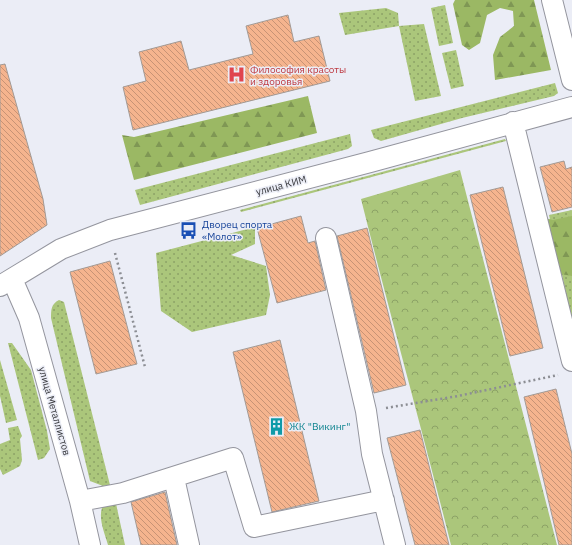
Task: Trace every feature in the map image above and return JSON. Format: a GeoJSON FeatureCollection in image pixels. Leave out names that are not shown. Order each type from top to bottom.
{"type":"FeatureCollection","features":[{"type":"Feature","properties":{"kind":"street"},"geometry":{"type":"LineString","coordinates":[[552,0],[572,80]]}},
{"type":"Feature","properties":{"kind":"street","name":"улица КИМ"},"geometry":{"type":"LineString","coordinates":[[6,283],[61,249],[110,230],[572,107]]}},
{"type":"Feature","properties":{"kind":"street"},"geometry":{"type":"LineString","coordinates":[[513,122],[568,367]]}},
{"type":"Feature","properties":{"kind":"street"},"geometry":{"type":"LineString","coordinates":[[326,238],[366,411],[372,454],[395,545]]}},
{"type":"Feature","properties":{"kind":"street","name":"улица Металлистов"},"geometry":{"type":"LineString","coordinates":[[6,283],[29,318],[80,501],[90,545]]}},
{"type":"Feature","properties":{"kind":"street"},"geometry":{"type":"LineString","coordinates":[[80,501],[123,493],[233,458],[254,527],[384,500]]}},
{"type":"Feature","properties":{"kind":"street"},"geometry":{"type":"LineString","coordinates":[[174,478],[189,545]]}},
{"type":"Feature","properties":{"kind":"path"},"geometry":{"type":"LineString","coordinates":[[115,253],[145,367]]}},
{"type":"Feature","properties":{"kind":"path"},"geometry":{"type":"LineString","coordinates":[[366,411],[458,396],[568,367]]}},
{"type":"Feature","properties":{"kind":"green space"},"geometry":{"type":"Polygon","coordinates":[[[455,0],[534,0],[551,70],[495,80],[493,55],[500,37],[514,26],[513,11],[500,8],[487,15],[480,43],[469,50],[462,45],[453,4],[455,0]]]}},
{"type":"Feature","properties":{"kind":"green space"},"geometry":{"type":"Polygon","coordinates":[[[445,5],[453,43],[439,46],[431,8],[445,5]]]}},
{"type":"Feature","properties":{"kind":"green space"},"geometry":{"type":"Polygon","coordinates":[[[386,8],[398,13],[399,26],[345,35],[339,13],[386,8]]]}},
{"type":"Feature","properties":{"kind":"green space"},"geometry":{"type":"Polygon","coordinates":[[[424,24],[441,96],[415,101],[399,26],[424,24]]]}},
{"type":"Feature","properties":{"kind":"green space"},"geometry":{"type":"Polygon","coordinates":[[[456,50],[464,86],[451,89],[442,53],[456,50]]]}},
{"type":"Feature","properties":{"kind":"green space"},"geometry":{"type":"Polygon","coordinates":[[[555,83],[558,93],[554,96],[462,118],[381,141],[374,138],[371,130],[555,83]]]}},
{"type":"Feature","properties":{"kind":"green space"},"geometry":{"type":"Polygon","coordinates":[[[308,96],[317,133],[134,180],[122,135],[134,137],[308,96]]]}},
{"type":"Feature","properties":{"kind":"green space"},"geometry":{"type":"Polygon","coordinates":[[[350,134],[352,146],[348,149],[140,205],[135,190],[350,134]]]}},
{"type":"Feature","properties":{"kind":"green space"},"geometry":{"type":"Polygon","coordinates":[[[505,139],[506,141],[241,212],[240,210],[505,139]]]}},
{"type":"Feature","properties":{"kind":"green space"},"geometry":{"type":"Polygon","coordinates":[[[460,170],[557,545],[451,545],[372,242],[361,199],[460,170]]]}},
{"type":"Feature","properties":{"kind":"green space"},"geometry":{"type":"Polygon","coordinates":[[[572,210],[572,321],[549,215],[572,210]]]}},
{"type":"Feature","properties":{"kind":"green space"},"geometry":{"type":"Polygon","coordinates":[[[572,216],[572,276],[555,273],[541,217],[553,220],[572,216]]]}},
{"type":"Feature","properties":{"kind":"green space"},"geometry":{"type":"Polygon","coordinates":[[[255,227],[255,244],[231,255],[266,266],[270,295],[266,315],[192,332],[161,311],[156,253],[255,227]]]}},
{"type":"Feature","properties":{"kind":"green space"},"geometry":{"type":"Polygon","coordinates":[[[59,300],[64,302],[110,485],[103,486],[90,481],[51,318],[51,310],[53,305],[59,300]]]}},
{"type":"Feature","properties":{"kind":"green space"},"geometry":{"type":"Polygon","coordinates":[[[8,343],[12,343],[31,370],[47,431],[50,449],[44,458],[38,460],[8,343]]]}},
{"type":"Feature","properties":{"kind":"green space"},"geometry":{"type":"Polygon","coordinates":[[[0,360],[17,420],[6,423],[0,396],[0,360]]]}},
{"type":"Feature","properties":{"kind":"green space"},"geometry":{"type":"Polygon","coordinates":[[[18,426],[22,436],[20,439],[22,460],[20,466],[3,475],[0,469],[0,444],[10,440],[8,428],[18,426]]]}},
{"type":"Feature","properties":{"kind":"green space"},"geometry":{"type":"Polygon","coordinates":[[[115,499],[125,545],[108,545],[103,528],[101,517],[102,507],[105,502],[115,499]]]}},
{"type":"Feature","properties":{"kind":"building","name":"Философия красоты и здоровья"},"geometry":{"type":"Polygon","coordinates":[[[288,15],[294,42],[319,36],[330,81],[133,130],[123,87],[146,81],[139,52],[181,41],[189,70],[253,54],[246,26],[288,15]]]}},
{"type":"Feature","properties":{"kind":"building"},"geometry":{"type":"Polygon","coordinates":[[[5,64],[43,199],[47,225],[0,256],[0,65],[5,64]]]}},
{"type":"Feature","properties":{"kind":"building"},"geometry":{"type":"Polygon","coordinates":[[[564,161],[566,169],[572,167],[572,207],[552,212],[540,167],[564,161]]]}},
{"type":"Feature","properties":{"kind":"building"},"geometry":{"type":"Polygon","coordinates":[[[503,187],[543,348],[510,356],[470,195],[503,187]]]}},
{"type":"Feature","properties":{"kind":"building"},"geometry":{"type":"Polygon","coordinates":[[[301,216],[308,243],[315,241],[326,290],[277,303],[257,228],[301,216]]]}},
{"type":"Feature","properties":{"kind":"building"},"geometry":{"type":"Polygon","coordinates":[[[367,228],[406,385],[374,393],[337,236],[367,228]]]}},
{"type":"Feature","properties":{"kind":"building"},"geometry":{"type":"Polygon","coordinates":[[[110,261],[137,364],[96,374],[70,272],[110,261]]]}},
{"type":"Feature","properties":{"kind":"building","name":"ЖК \"Викинг\""},"geometry":{"type":"Polygon","coordinates":[[[280,340],[319,501],[272,512],[233,352],[280,340]]]}},
{"type":"Feature","properties":{"kind":"building"},"geometry":{"type":"Polygon","coordinates":[[[556,389],[572,454],[572,545],[559,545],[524,397],[556,389]]]}},
{"type":"Feature","properties":{"kind":"building"},"geometry":{"type":"Polygon","coordinates":[[[420,430],[449,545],[415,545],[387,438],[420,430]]]}},
{"type":"Feature","properties":{"kind":"building"},"geometry":{"type":"Polygon","coordinates":[[[165,492],[177,545],[141,545],[131,502],[165,492]]]}},
{"type":"Feature","properties":{"kind":"place","name":"Философия красоты и здоровья"},"geometry":{"type":"Point","coordinates":[237,75]}},
{"type":"Feature","properties":{"kind":"place","name":"Дворец спорта «Молот»"},"geometry":{"type":"Point","coordinates":[189,230]}},
{"type":"Feature","properties":{"kind":"place","name":"ЖК \"Викинг\""},"geometry":{"type":"Point","coordinates":[276,426]}}]}
